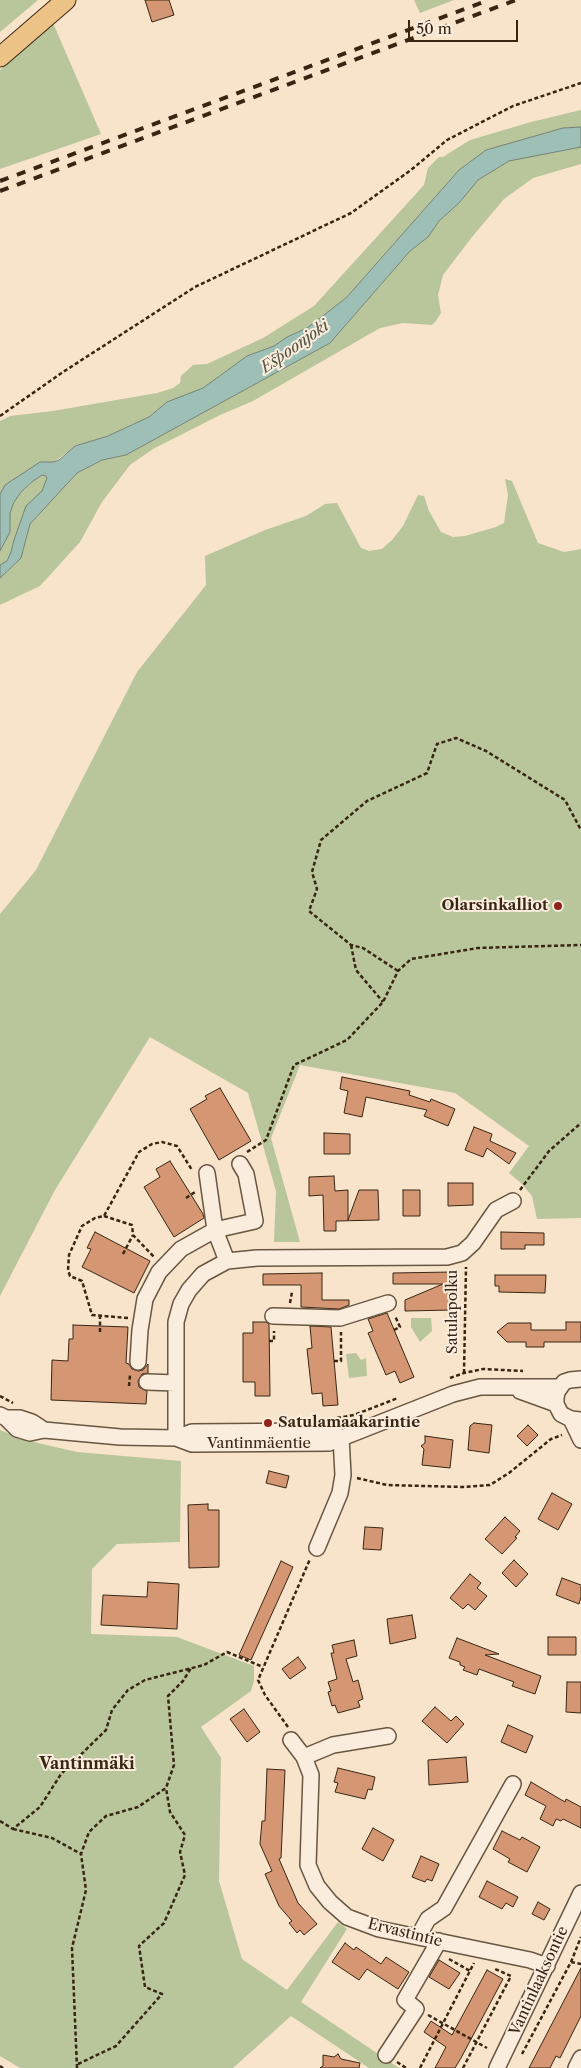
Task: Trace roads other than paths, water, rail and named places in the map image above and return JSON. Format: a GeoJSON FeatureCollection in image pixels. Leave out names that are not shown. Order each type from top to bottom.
{"type":"FeatureCollection","features":[{"type":"Feature","properties":{"kind":"main road"},"geometry":{"type":"LineString","coordinates":[[0,57],[66,0]]}},
{"type":"Feature","properties":{"kind":"street"},"geometry":{"type":"LineString","coordinates":[[138,1362],[145,1299],[164,1267],[181,1249],[215,1230],[255,1221],[243,1158]]}},
{"type":"Feature","properties":{"kind":"street"},"geometry":{"type":"LineString","coordinates":[[202,1176],[215,1230],[227,1262]]}},
{"type":"Feature","properties":{"kind":"street"},"geometry":{"type":"LineString","coordinates":[[176,1438],[176,1322],[181,1304],[189,1290],[203,1274],[227,1262],[257,1258],[447,1257],[462,1253],[473,1243],[496,1210],[513,1201]]}},
{"type":"Feature","properties":{"kind":"street"},"geometry":{"type":"LineString","coordinates":[[273,1316],[340,1318],[388,1303]]}},
{"type":"Feature","properties":{"kind":"street"},"geometry":{"type":"LineString","coordinates":[[580,1437],[576,1419],[561,1414],[556,1404],[557,1392],[560,1387],[570,1380],[581,1379]]}},
{"type":"Feature","properties":{"kind":"street"},"geometry":{"type":"LineString","coordinates":[[147,1382],[176,1384]]}},
{"type":"Feature","properties":{"kind":"street"},"geometry":{"type":"LineString","coordinates":[[505,1386],[556,1404]]}},
{"type":"Feature","properties":{"kind":"street"},"geometry":{"type":"LineString","coordinates":[[317,1548],[340,1493],[342,1475],[341,1437],[453,1394],[480,1387],[560,1387]]}},
{"type":"Feature","properties":{"kind":"street","name":"Vantinmäentie"},"geometry":{"type":"LineString","coordinates":[[3,1417],[17,1429],[30,1433],[44,1430],[120,1437],[176,1438],[192,1432],[328,1431],[341,1437]]}},
{"type":"Feature","properties":{"kind":"street"},"geometry":{"type":"LineString","coordinates":[[304,1757],[333,1745],[388,1736]]}},
{"type":"Feature","properties":{"kind":"street","name":"Ervastintie"},"geometry":{"type":"LineString","coordinates":[[291,1740],[304,1757],[311,1775],[308,1865],[317,1886],[330,1902],[347,1917],[379,1929],[418,1937],[437,1946],[547,1966]]}},
{"type":"Feature","properties":{"kind":"street"},"geometry":{"type":"LineString","coordinates":[[418,1937],[428,1919],[444,1908],[513,1784]]}},
{"type":"Feature","properties":{"kind":"street","name":"Vantinlaaksontie"},"geometry":{"type":"LineString","coordinates":[[497,2068],[581,1893]]}},
{"type":"Feature","properties":{"kind":"street"},"geometry":{"type":"LineString","coordinates":[[386,2055],[416,2008],[405,2000],[437,1946]]}},
{"type":"Feature","properties":{"kind":"street"},"geometry":{"type":"LineString","coordinates":[[576,2068],[581,2058]]}},
{"type":"Feature","properties":{"kind":"water","name":"Espoonjoki"},"geometry":{"type":"Polygon","coordinates":[[[581,127],[581,147],[509,161],[478,180],[459,203],[439,221],[428,237],[410,251],[330,343],[126,455],[102,460],[77,473],[30,524],[21,558],[0,578],[0,565],[7,561],[11,552],[26,506],[42,491],[47,478],[42,475],[33,481],[21,492],[14,502],[10,513],[10,532],[0,551],[0,494],[5,485],[40,462],[59,460],[75,446],[108,436],[149,417],[167,402],[203,388],[247,356],[274,346],[287,337],[307,328],[346,298],[459,170],[486,150],[563,128],[581,127]]]}},
{"type":"Feature","properties":{"kind":"railway"},"geometry":{"type":"LineString","coordinates":[[0,181],[489,0]]}},
{"type":"Feature","properties":{"kind":"railway"},"geometry":{"type":"LineString","coordinates":[[0,191],[516,0]]}},
{"type":"Feature","properties":{"kind":"place","name":"Olarsinkalliot"},"geometry":{"type":"Point","coordinates":[558,906]}},
{"type":"Feature","properties":{"kind":"place","name":"Satulamaakarintie"},"geometry":{"type":"Point","coordinates":[268,1423]}},
{"type":"Feature","properties":{"kind":"district","name":"Vantinmäki"},"geometry":{"type":"Point","coordinates":[87,1764]}}]}
